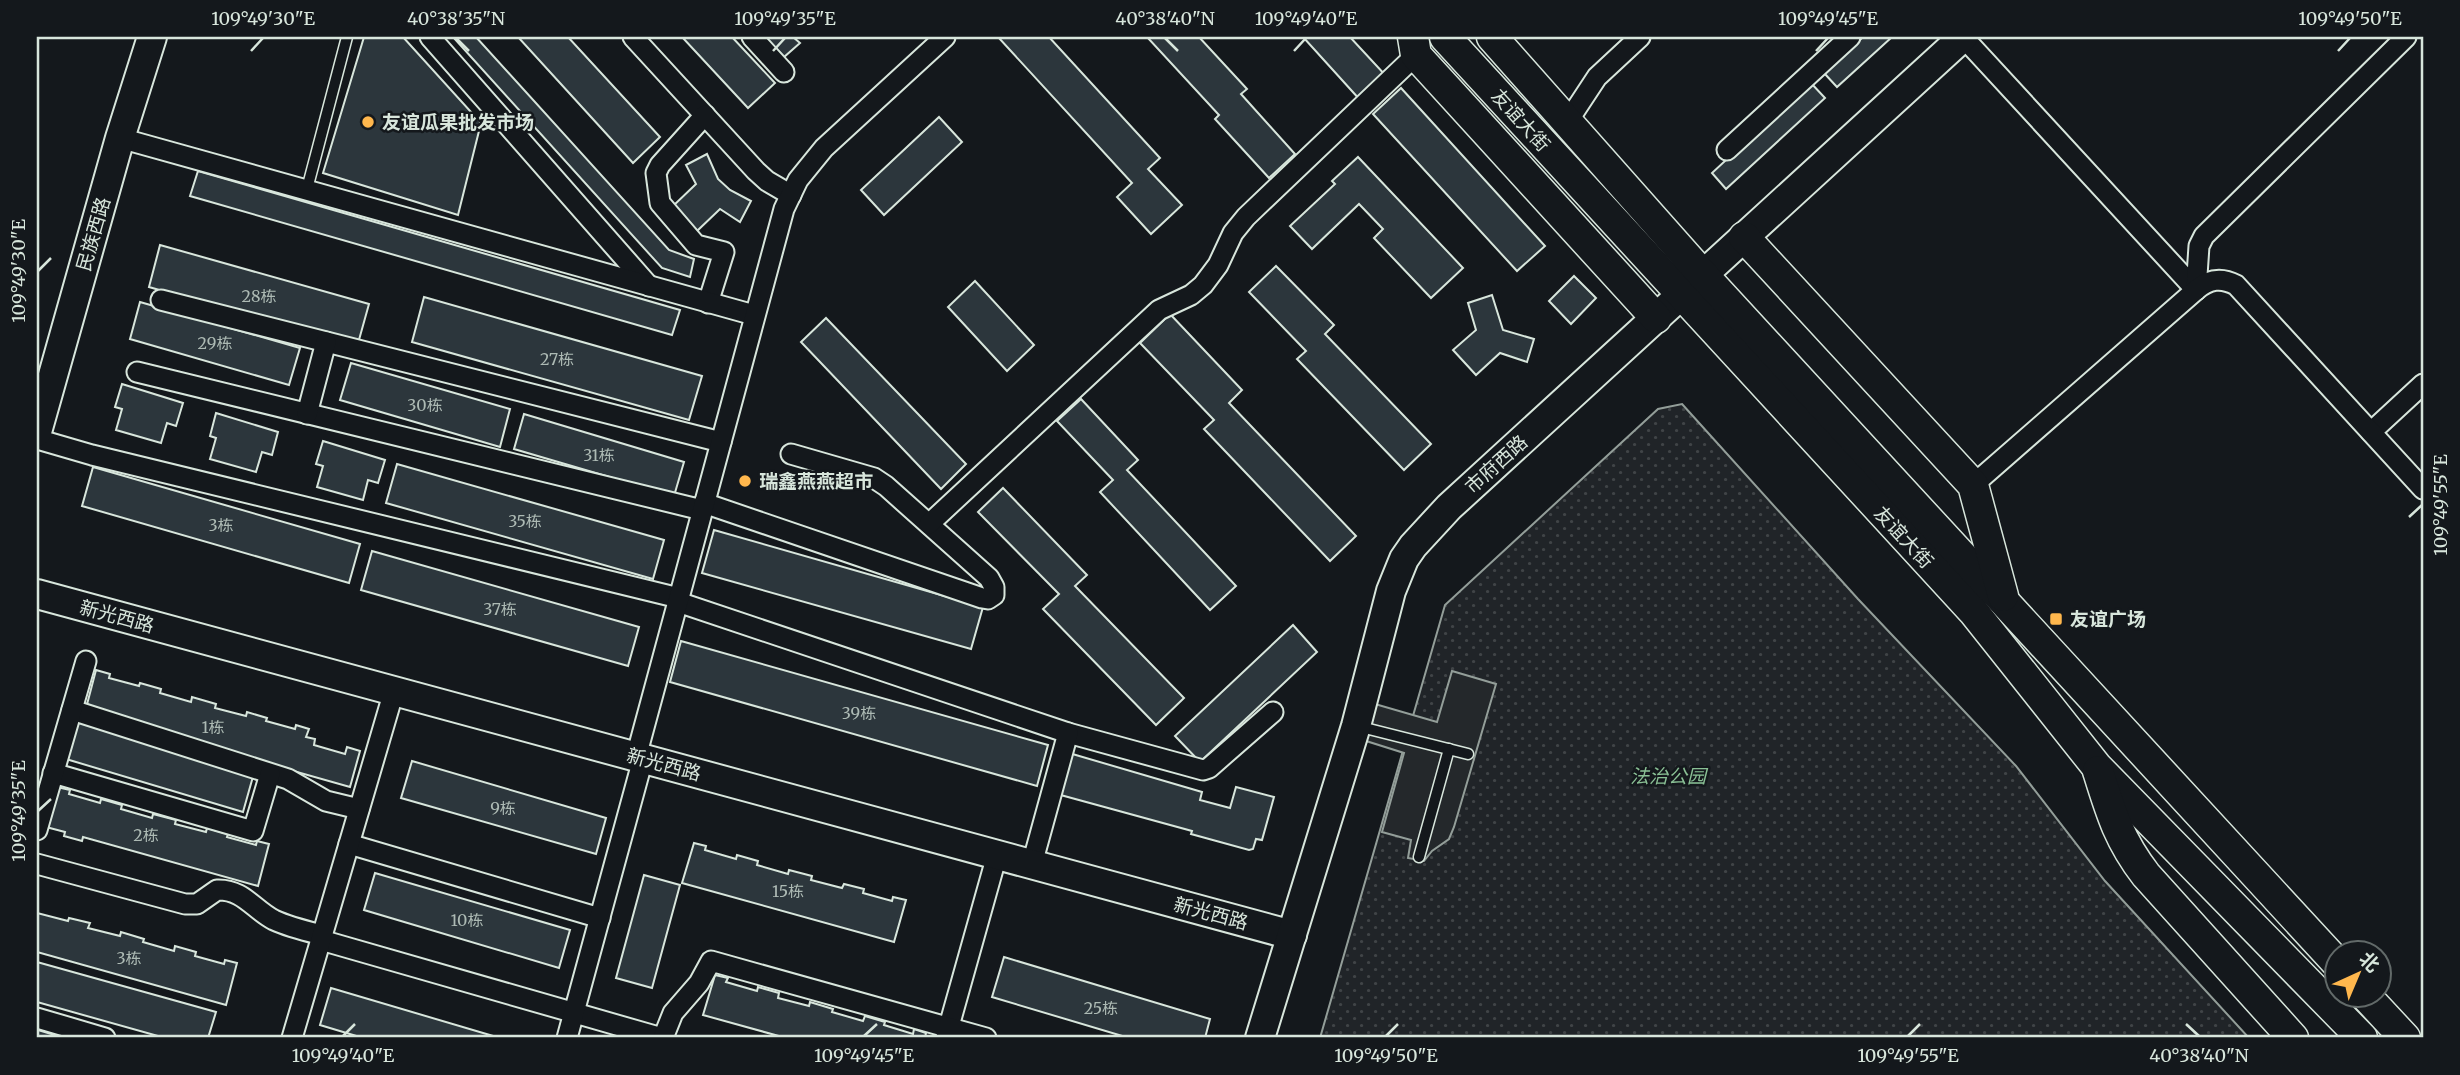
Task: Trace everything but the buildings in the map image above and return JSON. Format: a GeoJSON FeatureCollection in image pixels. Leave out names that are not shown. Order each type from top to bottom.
{"type":"FeatureCollection","features":[{"type":"Feature","properties":{"kind":"main road","name":"友谊大街"},"geometry":{"type":"LineString","coordinates":[[1445,37],[1973,611],[2097,767],[2362,1038]]}},
{"type":"Feature","properties":{"kind":"main road","name":"友谊大街"},"geometry":{"type":"LineString","coordinates":[[1492,37],[1703,275],[2324,950]]}},
{"type":"Feature","properties":{"kind":"main road"},"geometry":{"type":"LineString","coordinates":[[1415,46],[1656,318]]}},
{"type":"Feature","properties":{"kind":"main road"},"geometry":{"type":"LineString","coordinates":[[1745,237],[1972,485],[2004,600]]}},
{"type":"Feature","properties":{"kind":"main road"},"geometry":{"type":"LineString","coordinates":[[2097,767],[2115,826],[2129,853],[2146,876],[2293,1038]]}},
{"type":"Feature","properties":{"kind":"main road"},"geometry":{"type":"LineString","coordinates":[[2378,1009],[2405,1038]]}},
{"type":"Feature","properties":{"kind":"street","name":"民族西路"},"geometry":{"type":"LineString","coordinates":[[37,432],[120,138],[152,37]]}},
{"type":"Feature","properties":{"kind":"street"},"geometry":{"type":"LineString","coordinates":[[430,37],[649,286]]}},
{"type":"Feature","properties":{"kind":"street"},"geometry":{"type":"LineString","coordinates":[[633,37],[762,176],[791,195]]}},
{"type":"Feature","properties":{"kind":"street"},"geometry":{"type":"LineString","coordinates":[[752,37],[784,72]]}},
{"type":"Feature","properties":{"kind":"street"},"geometry":{"type":"LineString","coordinates":[[1568,121],[1597,77],[1640,37]]}},
{"type":"Feature","properties":{"kind":"street"},"geometry":{"type":"LineString","coordinates":[[1727,150],[1850,37]]}},
{"type":"Feature","properties":{"kind":"street"},"geometry":{"type":"LineString","coordinates":[[1963,37],[2196,290]]}},
{"type":"Feature","properties":{"kind":"street","name":"市府西路"},"geometry":{"type":"LineString","coordinates":[[1260,1038],[1356,726],[1384,613],[1397,575],[1413,545],[1449,507],[1963,37]]}},
{"type":"Feature","properties":{"kind":"street"},"geometry":{"type":"LineString","coordinates":[[2196,290],[2199,246],[2204,236],[2406,37]]}},
{"type":"Feature","properties":{"kind":"street"},"geometry":{"type":"LineString","coordinates":[[568,1038],[678,600],[778,226],[798,180],[824,148],[941,38]]}},
{"type":"Feature","properties":{"kind":"street"},"geometry":{"type":"LineString","coordinates":[[929,524],[1159,310],[1191,295],[1203,285],[1218,265],[1233,233],[1252,210],[1415,46]]}},
{"type":"Feature","properties":{"kind":"street"},"geometry":{"type":"LineString","coordinates":[[705,115],[660,165],[656,173],[660,203],[692,240],[703,247],[724,252],[708,303]]}},
{"type":"Feature","properties":{"kind":"street"},"geometry":{"type":"LineString","coordinates":[[120,138],[754,315]]}},
{"type":"Feature","properties":{"kind":"street"},"geometry":{"type":"LineString","coordinates":[[1972,485],[2203,284],[2227,280],[2236,285],[2423,489]]}},
{"type":"Feature","properties":{"kind":"street"},"geometry":{"type":"LineString","coordinates":[[161,300],[721,442]]}},
{"type":"Feature","properties":{"kind":"street"},"geometry":{"type":"LineString","coordinates":[[307,414],[326,342]]}},
{"type":"Feature","properties":{"kind":"street"},"geometry":{"type":"LineString","coordinates":[[137,373],[703,506],[982,597],[992,598],[995,595],[989,578],[886,486],[874,478],[792,454]]}},
{"type":"Feature","properties":{"kind":"street"},"geometry":{"type":"LineString","coordinates":[[2371,432],[2423,384]]}},
{"type":"Feature","properties":{"kind":"street"},"geometry":{"type":"LineString","coordinates":[[37,439],[105,459],[678,600],[1068,733],[1203,770],[1209,768],[1273,712]]}},
{"type":"Feature","properties":{"kind":"street","name":"新光西路"},"geometry":{"type":"LineString","coordinates":[[37,594],[1292,935]]}},
{"type":"Feature","properties":{"kind":"street"},"geometry":{"type":"LineString","coordinates":[[37,830],[86,661]]}},
{"type":"Feature","properties":{"kind":"street"},"geometry":{"type":"LineString","coordinates":[[292,1038],[394,691]]}},
{"type":"Feature","properties":{"kind":"street"},"geometry":{"type":"LineString","coordinates":[[72,710],[288,779],[326,801],[359,809]]}},
{"type":"Feature","properties":{"kind":"street"},"geometry":{"type":"LineString","coordinates":[[1032,864],[1068,733]]}},
{"type":"Feature","properties":{"kind":"street"},"geometry":{"type":"LineString","coordinates":[[53,773],[253,831],[270,774]]}},
{"type":"Feature","properties":{"kind":"street"},"geometry":{"type":"LineString","coordinates":[[349,844],[600,918]]}},
{"type":"Feature","properties":{"kind":"street"},"geometry":{"type":"LineString","coordinates":[[947,1033],[997,855]]}},
{"type":"Feature","properties":{"kind":"street"},"geometry":{"type":"LineString","coordinates":[[37,864],[191,905],[217,890],[234,892],[246,897],[270,918],[321,937],[663,1038],[673,1013],[699,983],[711,961],[947,1033],[986,1038]]}},
{"type":"Feature","properties":{"kind":"street"},"geometry":{"type":"LineString","coordinates":[[37,1018],[105,1038]]}},
{"type":"Feature","properties":{"kind":"lane"},"geometry":{"type":"LineString","coordinates":[[307,189],[347,37]]}},
{"type":"Feature","properties":{"kind":"lane"},"geometry":{"type":"LineString","coordinates":[[1356,726],[1468,754]]}},
{"type":"Feature","properties":{"kind":"lane"},"geometry":{"type":"LineString","coordinates":[[1419,857],[1449,749]]}},
{"type":"Feature","properties":{"kind":"green space","name":"法治公园"},"geometry":{"type":"Polygon","coordinates":[[[1682,404],[1858,599],[2016,766],[2105,881],[2249,1038],[1320,1038],[1445,605],[1658,409],[1682,404]]]}},
{"type":"Feature","properties":{"kind":"shaded area"},"geometry":{"type":"Polygon","coordinates":[[[1452,671],[1496,684],[1449,839],[1432,851],[1424,861],[1408,858],[1411,840],[1382,832],[1404,753],[1363,740],[1375,704],[1437,722],[1452,671]]]}},
{"type":"Feature","properties":{"kind":"place","name":"友谊瓜果批发市场"},"geometry":{"type":"Point","coordinates":[368,122]}},
{"type":"Feature","properties":{"kind":"place","name":"瑞鑫燕燕超市"},"geometry":{"type":"Point","coordinates":[745,481]}},
{"type":"Feature","properties":{"kind":"place","name":"友谊广场"},"geometry":{"type":"Point","coordinates":[2056,619]}}]}
